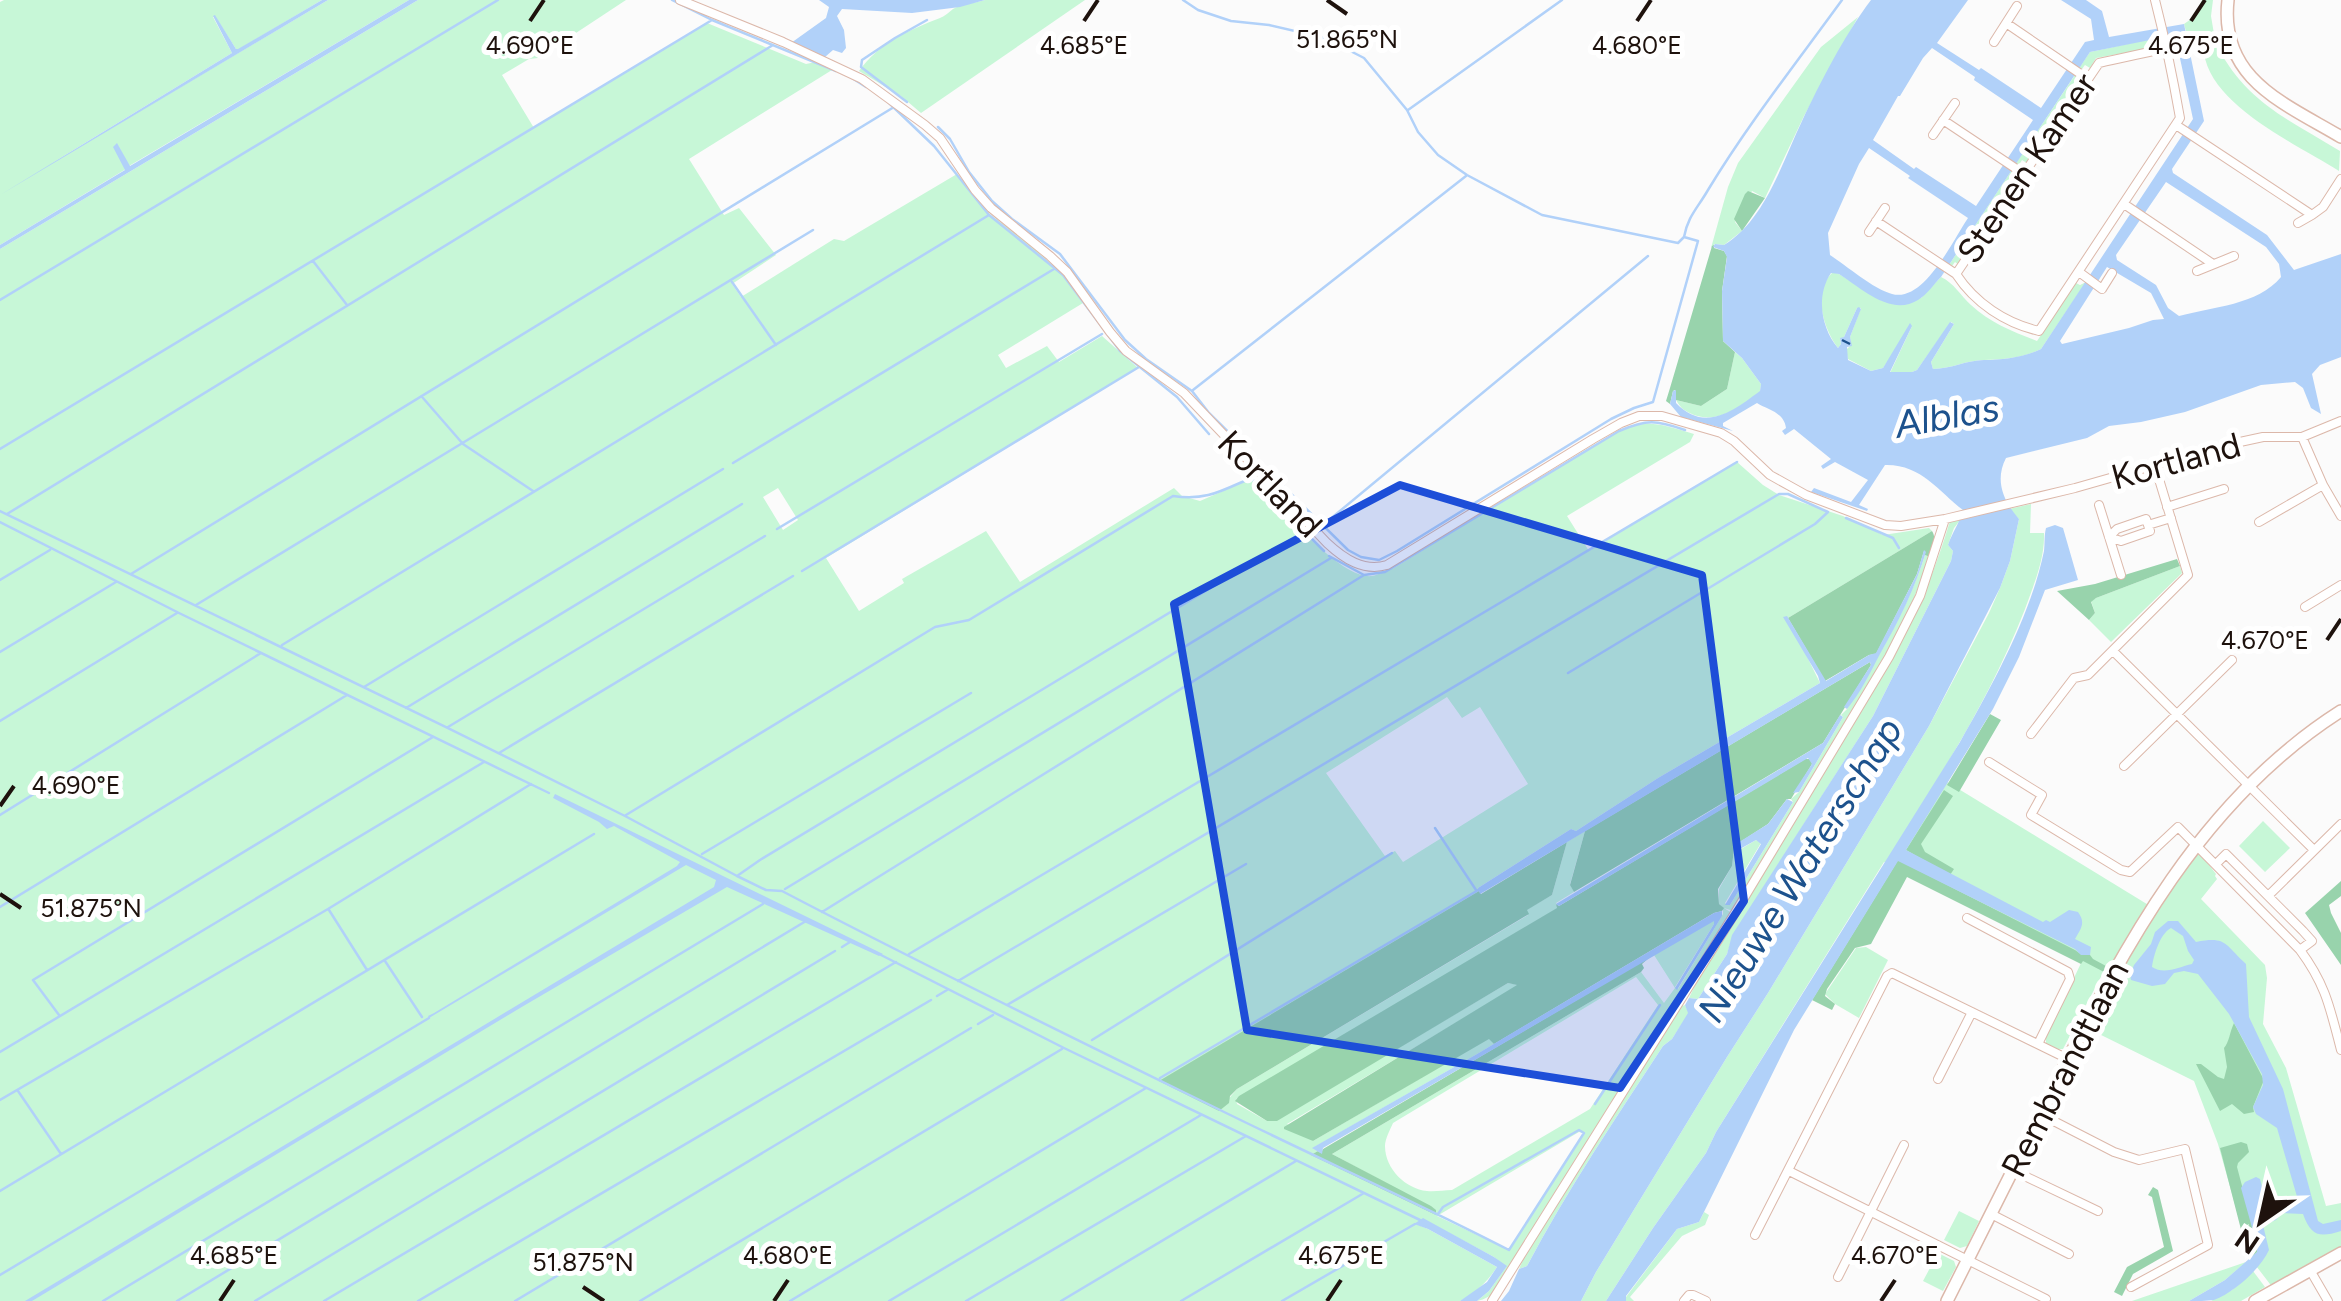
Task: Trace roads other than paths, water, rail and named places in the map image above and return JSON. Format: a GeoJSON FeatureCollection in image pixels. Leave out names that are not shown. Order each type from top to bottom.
{"type":"FeatureCollection","features":[{"type":"Feature","properties":{"kind":"street","name":"Kortland"},"geometry":{"type":"LineString","coordinates":[[680,0],[862,79],[926,125],[940,138],[991,208],[1067,272],[1126,351],[1184,393],[1327,543],[1360,565],[1388,565],[1607,430],[1649,415],[1721,433],[1782,484],[1886,525],[1901,526],[1944,519],[2226,445],[2263,437],[2302,437],[2341,421]]}},
{"type":"Feature","properties":{"kind":"street"},"geometry":{"type":"LineString","coordinates":[[2155,0],[2169,46],[2180,127],[2312,215]]}},
{"type":"Feature","properties":{"kind":"street"},"geometry":{"type":"LineString","coordinates":[[2228,0],[2228,37],[2244,71],[2259,86],[2341,137]]}},
{"type":"Feature","properties":{"kind":"street"},"geometry":{"type":"LineString","coordinates":[[1994,42],[2017,6]]}},
{"type":"Feature","properties":{"kind":"street"},"geometry":{"type":"LineString","coordinates":[[2006,24],[2084,76]]}},
{"type":"Feature","properties":{"kind":"street","name":"Stenen Kamer"},"geometry":{"type":"LineString","coordinates":[[2180,127],[2039,332],[1998,315],[1974,296],[1956,274],[2084,76],[2099,63],[2228,37]]}},
{"type":"Feature","properties":{"kind":"street"},"geometry":{"type":"LineString","coordinates":[[1933,135],[1954,103]]}},
{"type":"Feature","properties":{"kind":"street"},"geometry":{"type":"LineString","coordinates":[[1944,120],[2020,171]]}},
{"type":"Feature","properties":{"kind":"street"},"geometry":{"type":"LineString","coordinates":[[2298,224],[2323,207],[2341,179]]}},
{"type":"Feature","properties":{"kind":"street"},"geometry":{"type":"LineString","coordinates":[[2128,206],[2213,264]]}},
{"type":"Feature","properties":{"kind":"street"},"geometry":{"type":"LineString","coordinates":[[1869,232],[1885,208]]}},
{"type":"Feature","properties":{"kind":"street"},"geometry":{"type":"LineString","coordinates":[[1876,221],[1956,274]]}},
{"type":"Feature","properties":{"kind":"street"},"geometry":{"type":"LineString","coordinates":[[2197,271],[2234,256]]}},
{"type":"Feature","properties":{"kind":"street"},"geometry":{"type":"LineString","coordinates":[[2080,274],[2102,288],[2112,273]]}},
{"type":"Feature","properties":{"kind":"street"},"geometry":{"type":"LineString","coordinates":[[2302,437],[2341,516]]}},
{"type":"Feature","properties":{"kind":"street"},"geometry":{"type":"LineString","coordinates":[[2031,734],[2074,678],[2088,674],[2188,575],[2155,466]]}},
{"type":"Feature","properties":{"kind":"street"},"geometry":{"type":"LineString","coordinates":[[2258,522],[2323,485]]}},
{"type":"Feature","properties":{"kind":"street"},"geometry":{"type":"LineString","coordinates":[[2168,507],[2224,489]]}},
{"type":"Feature","properties":{"kind":"street"},"geometry":{"type":"LineString","coordinates":[[2099,505],[2120,574]]}},
{"type":"Feature","properties":{"kind":"street"},"geometry":{"type":"LineString","coordinates":[[2109,538],[2117,529],[2146,519],[2148,525],[2171,518]]}},
{"type":"Feature","properties":{"kind":"street"},"geometry":{"type":"LineString","coordinates":[[1492,1301],[1726,927],[1888,657],[1920,596],[1944,519]]}},
{"type":"Feature","properties":{"kind":"street"},"geometry":{"type":"LineString","coordinates":[[2305,606],[2341,585]]}},
{"type":"Feature","properties":{"kind":"street"},"geometry":{"type":"LineString","coordinates":[[2113,651],[2313,849]]}},
{"type":"Feature","properties":{"kind":"street"},"geometry":{"type":"LineString","coordinates":[[2124,766],[2232,660]]}},
{"type":"Feature","properties":{"kind":"street","name":"Rembrandtlaan"},"geometry":{"type":"LineString","coordinates":[[1947,1301],[2108,981],[2153,904],[2196,845],[2248,787],[2293,745],[2341,710]]}},
{"type":"Feature","properties":{"kind":"street"},"geometry":{"type":"LineString","coordinates":[[1989,762],[2042,795],[2031,815],[2121,870],[2130,872],[2178,827],[2300,950],[2321,980],[2341,1050]]}},
{"type":"Feature","properties":{"kind":"street"},"geometry":{"type":"LineString","coordinates":[[2268,896],[2341,824]]}},
{"type":"Feature","properties":{"kind":"street"},"geometry":{"type":"LineString","coordinates":[[2216,864],[2226,854],[2312,940],[2300,950]]}},
{"type":"Feature","properties":{"kind":"street"},"geometry":{"type":"LineString","coordinates":[[1966,918],[2068,972],[2070,978],[2038,1044]]}},
{"type":"Feature","properties":{"kind":"street"},"geometry":{"type":"LineString","coordinates":[[1755,1236],[1887,976],[1892,973],[2068,1059]]}},
{"type":"Feature","properties":{"kind":"street"},"geometry":{"type":"LineString","coordinates":[[1938,1079],[1972,1012]]}},
{"type":"Feature","properties":{"kind":"street"},"geometry":{"type":"LineString","coordinates":[[2040,1114],[2114,1152],[2139,1160],[2185,1149],[2208,1245],[2131,1286]]}},
{"type":"Feature","properties":{"kind":"street"},"geometry":{"type":"LineString","coordinates":[[1838,1277],[1904,1145]]}},
{"type":"Feature","properties":{"kind":"street"},"geometry":{"type":"LineString","coordinates":[[2012,1170],[2098,1212]]}},
{"type":"Feature","properties":{"kind":"street"},"geometry":{"type":"LineString","coordinates":[[1789,1171],[2046,1299]]}},
{"type":"Feature","properties":{"kind":"street"},"geometry":{"type":"LineString","coordinates":[[1991,1214],[2068,1254]]}},
{"type":"Feature","properties":{"kind":"street"},"geometry":{"type":"LineString","coordinates":[[2255,1301],[2341,1253]]}},
{"type":"Feature","properties":{"kind":"street"},"geometry":{"type":"LineString","coordinates":[[2310,1270],[2328,1301]]}},
{"type":"Feature","properties":{"kind":"street"},"geometry":{"type":"LineString","coordinates":[[1684,1301],[1694,1294],[1705,1301]]}},
{"type":"Feature","properties":{"kind":"water"},"geometry":{"type":"Polygon","coordinates":[[[328,0],[0,195],[232,53],[213,16],[238,49],[328,0]]]}},
{"type":"Feature","properties":{"kind":"water"},"geometry":{"type":"Polygon","coordinates":[[[409,0],[418,0],[0,249],[0,245],[125,170],[113,147],[117,143],[130,166],[409,0]]]}},
{"type":"Feature","properties":{"kind":"water"},"geometry":{"type":"Polygon","coordinates":[[[819,0],[985,0],[912,13],[842,9],[837,16],[846,48],[842,53],[833,50],[825,57],[791,43],[826,18],[829,7],[819,0]]]}},
{"type":"Feature","properties":{"kind":"water"},"geometry":{"type":"Polygon","coordinates":[[[1871,0],[1968,0],[1937,43],[2041,108],[2085,42],[2094,40],[2091,19],[2061,0],[2086,0],[2102,11],[2109,37],[2184,24],[2204,121],[2173,173],[2267,235],[2294,270],[2341,254],[2341,357],[2320,365],[2312,374],[2321,414],[2311,408],[2303,388],[2295,382],[2261,385],[2185,412],[2109,426],[2087,438],[2006,458],[2002,491],[2019,519],[2010,561],[1929,726],[1581,1301],[1501,1301],[1519,1269],[1527,1266],[1575,1182],[1663,1046],[1672,1039],[1688,1013],[1685,1005],[1689,998],[1698,999],[1727,954],[1732,935],[1873,716],[1951,561],[1953,551],[1948,545],[1963,510],[1919,474],[1885,465],[1859,505],[1867,511],[1811,492],[1814,488],[1851,502],[1868,480],[1835,462],[1823,469],[1821,466],[1831,459],[1794,429],[1785,435],[1785,423],[1775,412],[1757,403],[1723,423],[1733,431],[1681,417],[1670,404],[1676,390],[1676,403],[1687,412],[1708,418],[1740,406],[1760,391],[1761,384],[1742,358],[1723,341],[1722,291],[1727,257],[1724,251],[1713,247],[1724,245],[1738,234],[1761,206],[1842,43],[1871,0]],[[2175,35],[2090,52],[1941,277],[1924,295],[1908,304],[1887,303],[1831,273],[1823,292],[1822,312],[1838,348],[1857,308],[1861,309],[1850,337],[1852,346],[1847,347],[1848,360],[1871,371],[1883,368],[1910,323],[1890,372],[1917,370],[1950,322],[1954,324],[1931,362],[1933,369],[2013,358],[2041,349],[2193,119],[2175,35]],[[1932,48],[1873,140],[1976,206],[2033,120],[1932,48]],[[1869,148],[1828,233],[1830,255],[1877,287],[1892,294],[1904,294],[1926,280],[1968,218],[1869,148]],[[2166,182],[2116,255],[2117,260],[2156,285],[2168,308],[2179,316],[2247,299],[2281,277],[2279,264],[2266,247],[2166,182]],[[2107,267],[2060,341],[2062,344],[2164,319],[2151,293],[2107,267]]]}},
{"type":"Feature","properties":{"kind":"water"},"geometry":{"type":"Polygon","coordinates":[[[2046,528],[2063,528],[2078,580],[2045,590],[2019,657],[1993,709],[1906,850],[2043,922],[2069,910],[2078,912],[2082,922],[2075,939],[2091,947],[2090,955],[2081,955],[1898,861],[1794,1030],[1699,1222],[1677,1229],[1626,1301],[1606,1301],[1706,1153],[1960,742],[2020,625],[2038,575],[2046,528]]]}},
{"type":"Feature","properties":{"kind":"water"},"geometry":{"type":"Polygon","coordinates":[[[1924,550],[1922,565],[1900,617],[1847,709],[1844,707],[1870,662],[1480,894],[1478,888],[1571,829],[1576,831],[1820,683],[1783,617],[1787,616],[1826,681],[1876,653],[1917,574],[1924,550]]]}},
{"type":"Feature","properties":{"kind":"water"},"geometry":{"type":"Polygon","coordinates":[[[1840,715],[1843,717],[1799,792],[1793,793],[1812,764],[1808,758],[1559,906],[1556,904],[1823,743],[1840,715]]]}},
{"type":"Feature","properties":{"kind":"water"},"geometry":{"type":"Polygon","coordinates":[[[555,794],[883,954],[879,956],[727,887],[32,1301],[25,1301],[714,887],[716,880],[686,865],[429,1018],[680,862],[614,826],[607,829],[553,798],[555,794]]]}},
{"type":"Feature","properties":{"kind":"water"},"geometry":{"type":"Polygon","coordinates":[[[1787,799],[1793,802],[1730,905],[1725,905],[1761,844],[1756,840],[1740,849],[1736,844],[1768,824],[1787,799]]]}},
{"type":"Feature","properties":{"kind":"water"},"geometry":{"type":"Polygon","coordinates":[[[1722,911],[1677,990],[1714,921],[1323,1148],[1322,1154],[1312,1148],[1714,913],[1722,911]]]}},
{"type":"Feature","properties":{"kind":"water"},"geometry":{"type":"Polygon","coordinates":[[[2168,921],[2178,921],[2196,942],[2220,941],[2246,964],[2249,1017],[2283,1089],[2318,1221],[2323,1224],[2341,1220],[2341,1231],[2321,1234],[2309,1227],[2303,1214],[2282,1213],[2263,1225],[2269,1250],[2260,1265],[2238,1286],[2214,1300],[2189,1301],[2225,1280],[2257,1252],[2241,1188],[2245,1182],[2260,1179],[2264,1195],[2282,1204],[2291,1206],[2298,1200],[2277,1128],[2256,1114],[2253,1107],[2263,1085],[2262,1074],[2229,1014],[2198,974],[2174,973],[2165,984],[2152,986],[2131,980],[2134,965],[2151,944],[2155,932],[2168,921]],[[2171,928],[2167,931],[2152,967],[2167,970],[2192,964],[2194,960],[2183,936],[2171,928]]]}},
{"type":"Feature","properties":{"kind":"water"},"geometry":{"type":"Polygon","coordinates":[[[1423,1218],[1507,1266],[1477,1301],[1460,1301],[1487,1282],[1497,1267],[1414,1224],[1423,1218]]]}},
{"type":"Feature","properties":{"kind":"waterway"},"geometry":{"type":"LineString","coordinates":[[0,300],[498,0]]}},
{"type":"Feature","properties":{"kind":"waterway"},"geometry":{"type":"LineString","coordinates":[[672,0],[836,71]]}},
{"type":"Feature","properties":{"kind":"waterway"},"geometry":{"type":"LineString","coordinates":[[938,127],[992,201],[1060,254],[1125,340],[1192,391],[1209,413],[1348,550],[1361,557],[1379,560],[1397,551],[1611,419],[1653,402],[1698,241],[1684,237],[1678,243],[1542,215],[1438,155],[1364,58],[1325,38],[1231,21],[1198,10],[1183,0]]}},
{"type":"Feature","properties":{"kind":"waterway"},"geometry":{"type":"LineString","coordinates":[[1408,110],[1562,0]]}},
{"type":"Feature","properties":{"kind":"waterway"},"geometry":{"type":"LineString","coordinates":[[1684,237],[1693,213],[1739,141],[1842,0]]}},
{"type":"Feature","properties":{"kind":"waterway"},"geometry":{"type":"LineString","coordinates":[[0,449],[712,20]]}},
{"type":"Feature","properties":{"kind":"waterway"},"geometry":{"type":"LineString","coordinates":[[907,102],[861,67],[862,60],[927,20]]}},
{"type":"Feature","properties":{"kind":"waterway"},"geometry":{"type":"LineString","coordinates":[[7,514],[773,45]]}},
{"type":"Feature","properties":{"kind":"waterway"},"geometry":{"type":"LineString","coordinates":[[852,78],[866,87]]}},
{"type":"Feature","properties":{"kind":"waterway"},"geometry":{"type":"LineString","coordinates":[[889,103],[934,146],[989,215],[1063,275],[1120,351],[1177,397],[1209,434]]}},
{"type":"Feature","properties":{"kind":"waterway"},"geometry":{"type":"LineString","coordinates":[[131,574],[894,107]]}},
{"type":"Feature","properties":{"kind":"waterway"},"geometry":{"type":"LineString","coordinates":[[1193,390],[1466,176]]}},
{"type":"Feature","properties":{"kind":"waterway"},"geometry":{"type":"LineString","coordinates":[[282,645],[989,215]]}},
{"type":"Feature","properties":{"kind":"waterway"},"geometry":{"type":"LineString","coordinates":[[196,605],[813,230]]}},
{"type":"Feature","properties":{"kind":"waterway"},"geometry":{"type":"LineString","coordinates":[[1323,525],[1648,256]]}},
{"type":"Feature","properties":{"kind":"waterway"},"geometry":{"type":"LineString","coordinates":[[313,261],[347,305]]}},
{"type":"Feature","properties":{"kind":"waterway"},"geometry":{"type":"LineString","coordinates":[[733,463],[1054,269]]}},
{"type":"Feature","properties":{"kind":"waterway"},"geometry":{"type":"LineString","coordinates":[[732,282],[776,345]]}},
{"type":"Feature","properties":{"kind":"waterway"},"geometry":{"type":"LineString","coordinates":[[777,529],[1102,334]]}},
{"type":"Feature","properties":{"kind":"waterway"},"geometry":{"type":"LineString","coordinates":[[802,571],[1139,367]]}},
{"type":"Feature","properties":{"kind":"waterway"},"geometry":{"type":"LineString","coordinates":[[423,398],[463,444],[533,491]]}},
{"type":"Feature","properties":{"kind":"waterway"},"geometry":{"type":"LineString","coordinates":[[1329,556],[1364,575],[1385,572],[1619,431],[1652,422],[1685,430]]}},
{"type":"Feature","properties":{"kind":"waterway"},"geometry":{"type":"LineString","coordinates":[[909,954],[1737,462]]}},
{"type":"Feature","properties":{"kind":"waterway"},"geometry":{"type":"LineString","coordinates":[[364,687],[723,469]]}},
{"type":"Feature","properties":{"kind":"waterway"},"geometry":{"type":"LineString","coordinates":[[626,815],[935,627],[969,620],[1173,496],[1204,496],[1251,478],[1324,551]]}},
{"type":"Feature","properties":{"kind":"waterway"},"geometry":{"type":"LineString","coordinates":[[958,981],[1779,494],[1788,494],[1828,512],[1815,524],[1568,673]]}},
{"type":"Feature","properties":{"kind":"waterway"},"geometry":{"type":"LineString","coordinates":[[406,708],[742,504]]}},
{"type":"Feature","properties":{"kind":"waterway"},"geometry":{"type":"LineString","coordinates":[[0,511],[446,727],[737,876],[766,890],[782,891],[1509,1250],[1584,1133],[1579,1130],[1443,1207],[1438,1214]]}},
{"type":"Feature","properties":{"kind":"waterway"},"geometry":{"type":"LineString","coordinates":[[1846,518],[1893,538],[1899,548]]}},
{"type":"Feature","properties":{"kind":"waterway"},"geometry":{"type":"LineString","coordinates":[[0,522],[549,793]]}},
{"type":"Feature","properties":{"kind":"waterway"},"geometry":{"type":"LineString","coordinates":[[737,876],[1303,532]]}},
{"type":"Feature","properties":{"kind":"waterway"},"geometry":{"type":"LineString","coordinates":[[448,727],[765,536]]}},
{"type":"Feature","properties":{"kind":"waterway"},"geometry":{"type":"LineString","coordinates":[[0,580],[50,550]]}},
{"type":"Feature","properties":{"kind":"waterway"},"geometry":{"type":"LineString","coordinates":[[785,889],[1331,558]]}},
{"type":"Feature","properties":{"kind":"waterway"},"geometry":{"type":"LineString","coordinates":[[822,912],[1364,575]]}},
{"type":"Feature","properties":{"kind":"waterway"},"geometry":{"type":"LineString","coordinates":[[499,753],[793,576]]}},
{"type":"Feature","properties":{"kind":"waterway"},"geometry":{"type":"LineString","coordinates":[[0,652],[116,582]]}},
{"type":"Feature","properties":{"kind":"waterway"},"geometry":{"type":"LineString","coordinates":[[0,721],[177,613]]}},
{"type":"Feature","properties":{"kind":"waterway"},"geometry":{"type":"LineString","coordinates":[[0,815],[261,653]]}},
{"type":"Feature","properties":{"kind":"waterway"},"geometry":{"type":"LineString","coordinates":[[702,854],[971,693]]}},
{"type":"Feature","properties":{"kind":"waterway"},"geometry":{"type":"LineString","coordinates":[[0,907],[347,695]]}},
{"type":"Feature","properties":{"kind":"waterway"},"geometry":{"type":"LineString","coordinates":[[59,1015],[33,980],[433,737]]}},
{"type":"Feature","properties":{"kind":"waterway"},"geometry":{"type":"LineString","coordinates":[[0,1052],[484,762]]}},
{"type":"Feature","properties":{"kind":"waterway"},"geometry":{"type":"LineString","coordinates":[[0,1100],[328,909],[531,784]]}},
{"type":"Feature","properties":{"kind":"waterway"},"geometry":{"type":"LineString","coordinates":[[1435,828],[1476,890]]}},
{"type":"Feature","properties":{"kind":"waterway"},"geometry":{"type":"LineString","coordinates":[[0,1191],[594,834]]}},
{"type":"Feature","properties":{"kind":"waterway"},"geometry":{"type":"LineString","coordinates":[[1092,1040],[1392,853]]}},
{"type":"Feature","properties":{"kind":"waterway"},"geometry":{"type":"LineString","coordinates":[[1007,1005],[1246,864]]}},
{"type":"Feature","properties":{"kind":"waterway"},"geometry":{"type":"LineString","coordinates":[[1160,1078],[1480,889]]}},
{"type":"Feature","properties":{"kind":"waterway"},"geometry":{"type":"LineString","coordinates":[[103,1301],[763,904]]}},
{"type":"Feature","properties":{"kind":"waterway"},"geometry":{"type":"LineString","coordinates":[[329,910],[367,970]]}},
{"type":"Feature","properties":{"kind":"waterway"},"geometry":{"type":"LineString","coordinates":[[177,1301],[806,921]]}},
{"type":"Feature","properties":{"kind":"waterway"},"geometry":{"type":"LineString","coordinates":[[842,947],[850,942]]}},
{"type":"Feature","properties":{"kind":"waterway"},"geometry":{"type":"LineString","coordinates":[[255,1301],[835,951]]}},
{"type":"Feature","properties":{"kind":"waterway"},"geometry":{"type":"LineString","coordinates":[[881,955],[1420,1220]]}},
{"type":"Feature","properties":{"kind":"waterway"},"geometry":{"type":"LineString","coordinates":[[385,961],[422,1017]]}},
{"type":"Feature","properties":{"kind":"waterway"},"geometry":{"type":"LineString","coordinates":[[324,1301],[896,962]]}},
{"type":"Feature","properties":{"kind":"waterway"},"geometry":{"type":"LineString","coordinates":[[937,996],[947,990]]}},
{"type":"Feature","properties":{"kind":"waterway"},"geometry":{"type":"LineString","coordinates":[[418,1301],[931,1000]]}},
{"type":"Feature","properties":{"kind":"waterway"},"geometry":{"type":"LineString","coordinates":[[1595,1104],[1660,1005]]}},
{"type":"Feature","properties":{"kind":"waterway"},"geometry":{"type":"LineString","coordinates":[[978,1024],[993,1015]]}},
{"type":"Feature","properties":{"kind":"waterway"},"geometry":{"type":"LineString","coordinates":[[0,1275],[429,1018]]}},
{"type":"Feature","properties":{"kind":"waterway"},"geometry":{"type":"LineString","coordinates":[[515,1301],[971,1028]]}},
{"type":"Feature","properties":{"kind":"waterway"},"geometry":{"type":"LineString","coordinates":[[640,1301],[1062,1049]]}},
{"type":"Feature","properties":{"kind":"waterway"},"geometry":{"type":"LineString","coordinates":[[790,1301],[1146,1088]]}},
{"type":"Feature","properties":{"kind":"waterway"},"geometry":{"type":"LineString","coordinates":[[18,1091],[61,1154]]}},
{"type":"Feature","properties":{"kind":"waterway"},"geometry":{"type":"LineString","coordinates":[[889,1301],[1201,1115]]}},
{"type":"Feature","properties":{"kind":"waterway"},"geometry":{"type":"LineString","coordinates":[[966,1301],[1246,1136]]}},
{"type":"Feature","properties":{"kind":"waterway"},"geometry":{"type":"LineString","coordinates":[[1061,1301],[1296,1161]]}},
{"type":"Feature","properties":{"kind":"waterway"},"geometry":{"type":"LineString","coordinates":[[1181,1301],[1364,1193]]}},
{"type":"Feature","properties":{"kind":"waterway"},"geometry":{"type":"LineString","coordinates":[[1282,1301],[1415,1224]]}},
{"type":"Feature","properties":{"kind":"water label","name":"Alblas"},"geometry":{"type":"Point","coordinates":[1947,416]}},
{"type":"Feature","properties":{"kind":"water label","name":"Nieuwe Waterschap"},"geometry":{"type":"Point","coordinates":[1800,870]}}]}
